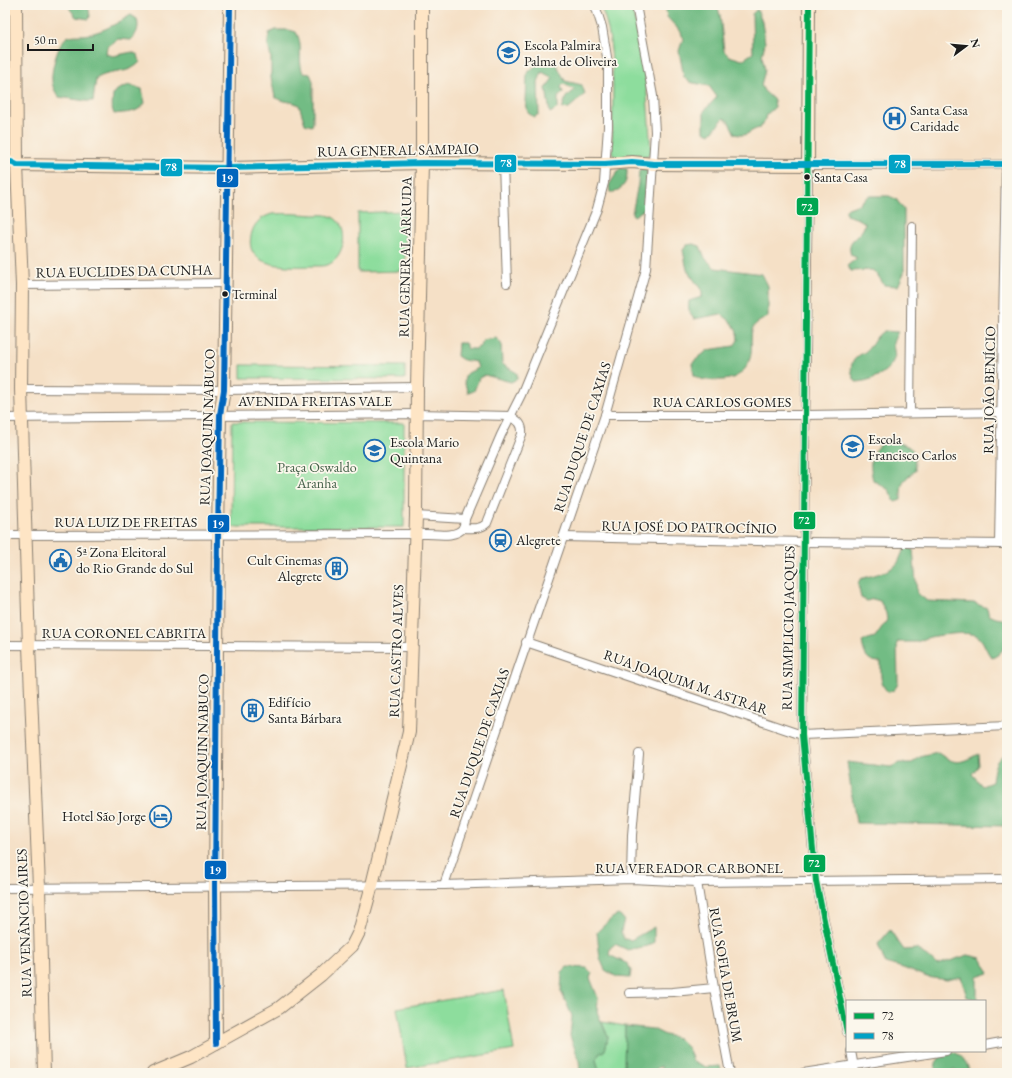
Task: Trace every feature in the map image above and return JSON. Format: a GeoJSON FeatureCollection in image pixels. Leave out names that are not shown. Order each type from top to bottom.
{"type":"FeatureCollection","features":[{"type":"Feature","properties":{"kind":"street","name":"RUA VENÂNCIO AIRES"},"geometry":{"type":"LineString","coordinates":[[16,5],[17,164],[22,285],[21,389],[29,646],[39,887],[44,1073]]}},
{"type":"Feature","properties":{"kind":"street","name":"RUA JOAQUIN NABUCO"},"geometry":{"type":"LineString","coordinates":[[216,1043],[215,886],[218,534],[220,415],[224,390],[230,5]]}},
{"type":"Feature","properties":{"kind":"street","name":"RUA GENERAL ARRUDA"},"geometry":{"type":"LineString","coordinates":[[416,414],[422,163],[422,5]]}},
{"type":"Feature","properties":{"kind":"street"},"geometry":{"type":"LineString","coordinates":[[462,528],[465,518],[511,416],[597,209],[604,183],[608,127],[608,63],[602,27],[595,5]]}},
{"type":"Feature","properties":{"kind":"street","name":"RUA DUQUE DE CAXIAS"},"geometry":{"type":"LineString","coordinates":[[444,885],[605,415],[646,269],[655,132],[653,96],[636,5]]}},
{"type":"Feature","properties":{"kind":"street","name":"RUA SIMPLICIO JACQUES"},"geometry":{"type":"LineString","coordinates":[[809,5],[802,735],[816,881],[846,1027]]}},
{"type":"Feature","properties":{"kind":"street","name":"RUA GENERAL SAMPAIO"},"geometry":{"type":"LineString","coordinates":[[5,162],[17,164],[228,168],[422,163],[605,164],[632,162],[654,164],[808,165],[1006,164]]}},
{"type":"Feature","properties":{"kind":"street"},"geometry":{"type":"LineString","coordinates":[[503,164],[507,283]]}},
{"type":"Feature","properties":{"kind":"street","name":"RUA JOÃO BENÍCIO"},"geometry":{"type":"LineString","coordinates":[[1003,544],[1006,164]]}},
{"type":"Feature","properties":{"kind":"street"},"geometry":{"type":"LineString","coordinates":[[910,413],[912,226]]}},
{"type":"Feature","properties":{"kind":"street","name":"RUA EUCLIDES DA CUNHA"},"geometry":{"type":"LineString","coordinates":[[22,285],[226,283]]}},
{"type":"Feature","properties":{"kind":"street","name":"AVENIDA FREITAS VALE"},"geometry":{"type":"LineString","coordinates":[[21,389],[224,390],[417,387]]}},
{"type":"Feature","properties":{"kind":"street","name":"RUA CARLOS GOMES"},"geometry":{"type":"LineString","coordinates":[[605,415],[805,415],[1004,412]]}},
{"type":"Feature","properties":{"kind":"street","name":"AVENIDA FREITAS VALE"},"geometry":{"type":"LineString","coordinates":[[5,418],[416,414],[511,416]]}},
{"type":"Feature","properties":{"kind":"street","name":"RUA CASTRO ALVES"},"geometry":{"type":"LineString","coordinates":[[153,1073],[191,1057],[279,1008],[321,975],[344,954],[352,946],[359,932],[372,885],[409,732],[416,516],[416,414]]}},
{"type":"Feature","properties":{"kind":"street","name":"RUA LUIZ DE FREITAS"},"geometry":{"type":"LineString","coordinates":[[5,535],[451,534],[458,532],[462,528],[483,527],[487,523],[522,434],[522,427],[519,421],[511,416]]}},
{"type":"Feature","properties":{"kind":"street"},"geometry":{"type":"LineString","coordinates":[[416,516],[465,518]]}},
{"type":"Feature","properties":{"kind":"street","name":"RUA JOSÉ DO PATROCÍNIO"},"geometry":{"type":"LineString","coordinates":[[563,537],[1003,544]]}},
{"type":"Feature","properties":{"kind":"street","name":"RUA JOAQUIM M. ASTRAR"},"geometry":{"type":"LineString","coordinates":[[526,642],[802,735],[1007,726]]}},
{"type":"Feature","properties":{"kind":"street","name":"RUA CORONEL CABRITA"},"geometry":{"type":"LineString","coordinates":[[5,645],[412,647]]}},
{"type":"Feature","properties":{"kind":"street"},"geometry":{"type":"LineString","coordinates":[[631,879],[632,835],[639,754]]}},
{"type":"Feature","properties":{"kind":"street","name":"RUA VEREADOR CARBONEL"},"geometry":{"type":"LineString","coordinates":[[5,888],[444,885],[631,879],[697,882],[1007,879]]}},
{"type":"Feature","properties":{"kind":"street","name":"RUA SOFIA DE BRUM"},"geometry":{"type":"LineString","coordinates":[[697,882],[714,988],[730,1073]]}},
{"type":"Feature","properties":{"kind":"street"},"geometry":{"type":"LineString","coordinates":[[629,993],[673,992],[714,988]]}},
{"type":"Feature","properties":{"kind":"street"},"geometry":{"type":"LineString","coordinates":[[986,1045],[1007,1041]]}},
{"type":"Feature","properties":{"kind":"street"},"geometry":{"type":"LineString","coordinates":[[851,1052],[855,1069]]}},
{"type":"Feature","properties":{"kind":"street"},"geometry":{"type":"LineString","coordinates":[[803,1073],[855,1069],[941,1052]]}},
{"type":"Feature","properties":{"kind":"green space"},"geometry":{"type":"Polygon","coordinates":[[[69,5],[88,5],[90,16],[89,19],[76,17],[69,5]]]}},
{"type":"Feature","properties":{"kind":"green space"},"geometry":{"type":"Polygon","coordinates":[[[599,5],[631,5],[645,66],[651,152],[647,156],[615,157],[612,153],[613,76],[609,35],[605,18],[599,5]]]}},
{"type":"Feature","properties":{"kind":"green space"},"geometry":{"type":"Polygon","coordinates":[[[667,5],[717,5],[720,15],[724,51],[729,56],[742,60],[753,53],[752,14],[757,9],[762,22],[765,43],[762,56],[765,70],[761,85],[764,91],[774,100],[775,107],[766,115],[760,128],[743,135],[735,134],[729,122],[724,118],[710,134],[704,131],[704,111],[717,97],[709,86],[689,82],[684,77],[679,51],[683,39],[681,32],[667,17],[667,5]]]}},
{"type":"Feature","properties":{"kind":"green space"},"geometry":{"type":"Polygon","coordinates":[[[131,15],[137,19],[137,32],[131,40],[118,39],[107,47],[106,54],[113,56],[132,52],[138,55],[140,62],[130,69],[107,74],[96,79],[93,101],[59,97],[53,87],[52,76],[58,51],[64,40],[69,36],[95,33],[131,15]]]}},
{"type":"Feature","properties":{"kind":"green space"},"geometry":{"type":"Polygon","coordinates":[[[276,30],[289,30],[296,32],[300,42],[301,68],[303,73],[310,74],[313,81],[312,126],[305,124],[299,105],[275,97],[271,78],[271,58],[268,45],[269,33],[276,30]]]}},
{"type":"Feature","properties":{"kind":"green space"},"geometry":{"type":"Polygon","coordinates":[[[552,61],[557,65],[565,81],[582,85],[585,94],[569,108],[562,109],[566,97],[575,90],[564,84],[561,86],[563,93],[558,97],[558,108],[550,113],[546,88],[553,78],[542,72],[538,82],[539,114],[534,117],[528,113],[526,103],[527,73],[539,63],[552,61]]]}},
{"type":"Feature","properties":{"kind":"green space"},"geometry":{"type":"Polygon","coordinates":[[[129,85],[142,89],[145,103],[142,107],[135,111],[114,114],[112,108],[113,95],[117,90],[129,85]]]}},
{"type":"Feature","properties":{"kind":"green space"},"geometry":{"type":"Polygon","coordinates":[[[620,168],[627,169],[625,184],[614,193],[610,192],[609,185],[620,168]]]}},
{"type":"Feature","properties":{"kind":"green space"},"geometry":{"type":"Polygon","coordinates":[[[644,168],[647,170],[647,195],[645,209],[634,216],[632,214],[639,171],[644,168]]]}},
{"type":"Feature","properties":{"kind":"green space"},"geometry":{"type":"Polygon","coordinates":[[[868,196],[889,196],[896,199],[904,210],[904,273],[898,286],[884,285],[877,274],[872,270],[851,271],[847,266],[857,258],[851,255],[850,245],[864,228],[865,223],[859,219],[846,215],[846,209],[859,204],[868,196]]]}},
{"type":"Feature","properties":{"kind":"green space"},"geometry":{"type":"Polygon","coordinates":[[[405,211],[405,271],[358,272],[358,213],[405,211]]]}},
{"type":"Feature","properties":{"kind":"green space"},"geometry":{"type":"Polygon","coordinates":[[[272,214],[324,215],[330,216],[337,220],[342,227],[344,236],[340,253],[335,260],[329,264],[320,266],[285,266],[272,264],[262,260],[254,254],[250,245],[252,232],[259,220],[272,214]]]}},
{"type":"Feature","properties":{"kind":"green space"},"geometry":{"type":"Polygon","coordinates":[[[693,244],[700,246],[705,258],[715,268],[762,274],[768,286],[768,317],[754,325],[751,333],[751,355],[748,364],[742,372],[733,378],[723,380],[705,380],[694,375],[692,363],[708,350],[734,346],[738,340],[733,325],[721,314],[694,319],[690,313],[689,301],[702,297],[702,291],[687,270],[683,250],[687,245],[693,244]]]}},
{"type":"Feature","properties":{"kind":"green space"},"geometry":{"type":"Polygon","coordinates":[[[884,331],[898,332],[893,343],[895,355],[894,359],[888,368],[878,376],[861,382],[856,382],[852,376],[851,369],[854,359],[866,351],[884,331]]]}},
{"type":"Feature","properties":{"kind":"green space"},"geometry":{"type":"Polygon","coordinates":[[[496,338],[501,343],[502,364],[517,373],[517,379],[511,382],[485,375],[479,378],[474,391],[468,393],[464,381],[466,374],[478,368],[476,362],[463,360],[457,356],[458,343],[465,343],[468,349],[475,349],[481,346],[483,340],[496,338]]]}},
{"type":"Feature","properties":{"kind":"green space"},"geometry":{"type":"Polygon","coordinates":[[[241,365],[405,366],[405,379],[241,378],[241,365]]]}},
{"type":"Feature","properties":{"kind":"green space","name":"Praça Oswaldo Aranha"},"geometry":{"type":"Polygon","coordinates":[[[232,422],[404,423],[404,527],[231,527],[232,422]]]}},
{"type":"Feature","properties":{"kind":"green space"},"geometry":{"type":"Polygon","coordinates":[[[895,442],[911,448],[915,458],[915,471],[904,480],[901,489],[901,500],[895,502],[889,490],[873,480],[871,460],[877,447],[882,444],[895,442]]]}},
{"type":"Feature","properties":{"kind":"green space"},"geometry":{"type":"Polygon","coordinates":[[[907,547],[913,550],[917,593],[927,601],[974,603],[987,608],[989,615],[1007,620],[1007,637],[1002,651],[992,658],[979,637],[970,634],[963,633],[941,635],[928,637],[916,642],[897,642],[898,684],[894,690],[888,692],[882,682],[881,662],[872,661],[869,659],[865,653],[862,641],[875,637],[887,620],[886,613],[880,601],[873,599],[867,601],[861,598],[858,585],[860,579],[879,574],[896,565],[907,547]]]}},
{"type":"Feature","properties":{"kind":"green space"},"geometry":{"type":"Polygon","coordinates":[[[1007,752],[1007,826],[856,823],[847,762],[891,767],[899,763],[912,763],[920,757],[938,753],[949,760],[958,762],[978,754],[979,765],[972,774],[982,786],[992,782],[993,772],[997,761],[1007,752]]]}},
{"type":"Feature","properties":{"kind":"green space"},"geometry":{"type":"Polygon","coordinates":[[[618,915],[624,919],[621,932],[624,939],[631,940],[654,927],[654,942],[648,946],[628,950],[615,944],[610,948],[609,955],[628,964],[631,971],[630,978],[617,977],[605,970],[600,958],[597,932],[612,918],[618,915]]]}},
{"type":"Feature","properties":{"kind":"green space"},"geometry":{"type":"Polygon","coordinates":[[[890,930],[904,950],[916,949],[937,965],[968,955],[981,958],[989,973],[977,977],[977,1000],[967,997],[961,977],[947,980],[927,977],[885,963],[878,944],[890,930]]]}},
{"type":"Feature","properties":{"kind":"green space"},"geometry":{"type":"Polygon","coordinates":[[[567,967],[587,968],[592,973],[590,978],[598,998],[597,1012],[608,1037],[605,1050],[599,1054],[596,1060],[598,1067],[604,1073],[580,1073],[579,1060],[570,1036],[572,1016],[561,991],[562,972],[567,967]]]}},
{"type":"Feature","properties":{"kind":"green space"},"geometry":{"type":"Polygon","coordinates":[[[504,990],[514,1050],[407,1068],[397,1008],[504,990]]]}},
{"type":"Feature","properties":{"kind":"green space"},"geometry":{"type":"Polygon","coordinates":[[[602,1022],[625,1026],[624,1073],[604,1073],[598,1067],[596,1060],[599,1054],[605,1050],[608,1037],[602,1022]]]}},
{"type":"Feature","properties":{"kind":"green space"},"geometry":{"type":"Polygon","coordinates":[[[625,1026],[653,1029],[665,1035],[678,1038],[688,1048],[693,1061],[706,1067],[720,1066],[722,1073],[662,1073],[661,1066],[653,1073],[624,1073],[625,1026]]]}},
{"type":"Feature","properties":{"kind":"green space"},"geometry":{"type":"Polygon","coordinates":[[[947,1052],[956,1053],[963,1058],[970,1073],[959,1073],[954,1069],[945,1073],[935,1071],[938,1059],[947,1052]]]}},
{"type":"Feature","properties":{"kind":"transit line","name":"19"},"geometry":{"type":"LineString","coordinates":[[216,1043],[215,886],[218,534],[220,415],[224,390],[230,5]]}},
{"type":"Feature","properties":{"kind":"transit line","name":"72"},"geometry":{"type":"LineString","coordinates":[[809,5],[802,735],[816,881],[846,1027]]}},
{"type":"Feature","properties":{"kind":"transit line","name":"78"},"geometry":{"type":"LineString","coordinates":[[5,162],[11,162],[17,165],[228,168],[422,163],[605,164],[632,162],[654,164],[1007,164]]}},
{"type":"Feature","properties":{"kind":"place","name":"Escola Palmira Palma de Oliveira"},"geometry":{"type":"Point","coordinates":[509,53]}},
{"type":"Feature","properties":{"kind":"place","name":"Santa Casa Caridade"},"geometry":{"type":"Point","coordinates":[895,118]}},
{"type":"Feature","properties":{"kind":"place","name":"Santa Casa"},"geometry":{"type":"Point","coordinates":[807,177]}},
{"type":"Feature","properties":{"kind":"place","name":"Terminal"},"geometry":{"type":"Point","coordinates":[225,294]}},
{"type":"Feature","properties":{"kind":"place","name":"Escola Francisco Carlos"},"geometry":{"type":"Point","coordinates":[853,447]}},
{"type":"Feature","properties":{"kind":"place","name":"Escola Mario Quintana"},"geometry":{"type":"Point","coordinates":[375,450]}},
{"type":"Feature","properties":{"kind":"place","name":"Alegrete"},"geometry":{"type":"Point","coordinates":[501,540]}},
{"type":"Feature","properties":{"kind":"place","name":"5ª Zona Eleitoral do Rio Grande do Sul"},"geometry":{"type":"Point","coordinates":[60,560]}},
{"type":"Feature","properties":{"kind":"place","name":"Cult Cinemas Alegrete"},"geometry":{"type":"Point","coordinates":[337,568]}},
{"type":"Feature","properties":{"kind":"place","name":"Edifício Santa Bárbara"},"geometry":{"type":"Point","coordinates":[252,710]}},
{"type":"Feature","properties":{"kind":"place","name":"Hotel São Jorge"},"geometry":{"type":"Point","coordinates":[161,816]}}]}
